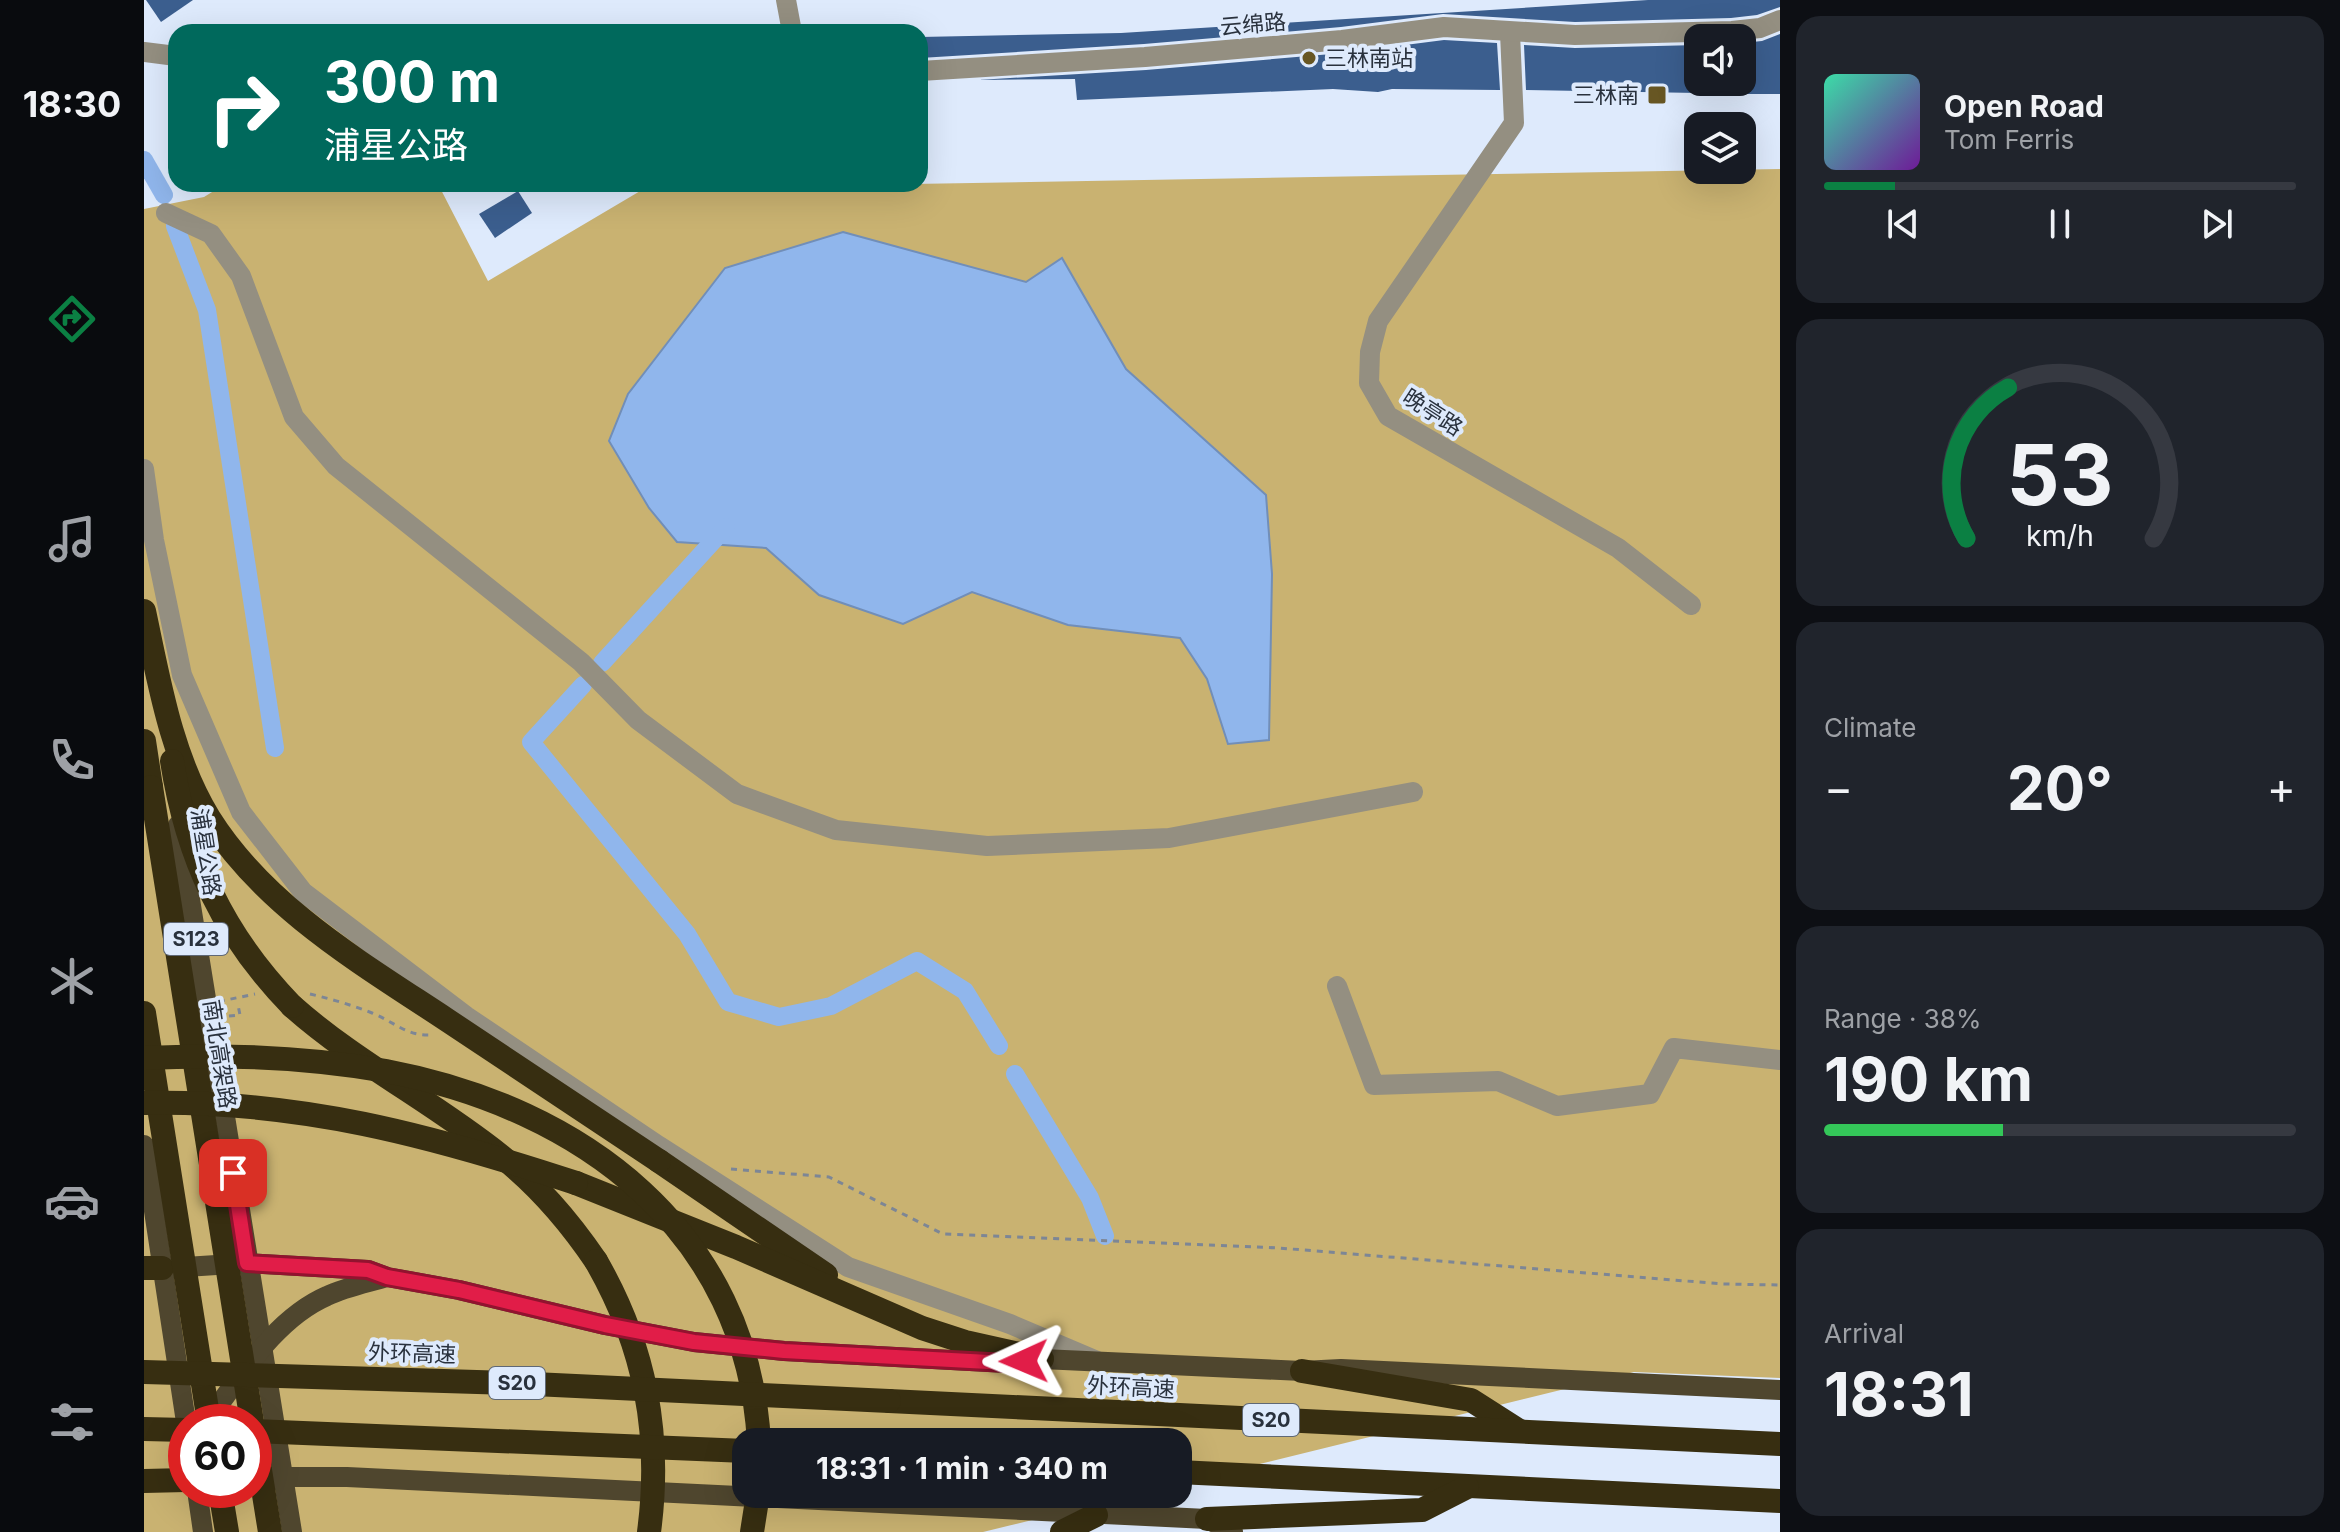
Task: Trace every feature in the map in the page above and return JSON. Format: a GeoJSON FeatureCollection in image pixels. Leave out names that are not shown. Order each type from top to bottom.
{"type":"FeatureCollection","features":[{"type":"Feature","properties":{"kind":"highway"},"geometry":{"type":"LineString","coordinates":[[144,613],[176,782],[192,848],[216,905],[249,958],[315,1027],[478,1139],[520,1172],[557,1209],[596,1261],[625,1317],[645,1378],[651,1409],[654,1457],[649,1532]]}},
{"type":"Feature","properties":{"kind":"highway"},"geometry":{"type":"LineString","coordinates":[[162,699],[183,763],[208,816],[236,854],[284,904],[344,951],[826,1274],[843,1295]]}},
{"type":"Feature","properties":{"kind":"highway","name":"南北高架路"},"geometry":{"type":"LineString","coordinates":[[144,741],[249,1404]]}},
{"type":"Feature","properties":{"kind":"highway"},"geometry":{"type":"LineString","coordinates":[[144,1013],[205,1404]]}},
{"type":"Feature","properties":{"kind":"highway"},"geometry":{"type":"LineString","coordinates":[[144,1058],[243,1056],[341,1064],[387,1072],[491,1101],[577,1142],[620,1171],[658,1206],[676,1224],[706,1266],[740,1340],[754,1395],[758,1428]]}},
{"type":"Feature","properties":{"kind":"highway"},"geometry":{"type":"LineString","coordinates":[[144,1103],[260,1107],[349,1119],[451,1144],[576,1183],[736,1247],[922,1328],[965,1342],[1042,1359]]}},
{"type":"Feature","properties":{"kind":"highway"},"geometry":{"type":"LineString","coordinates":[[1302,1371],[1471,1400],[1520,1432]]}},
{"type":"Feature","properties":{"kind":"highway","name":"外环高速"},"geometry":{"type":"LineString","coordinates":[[144,1372],[451,1380],[1780,1444]]}},
{"type":"Feature","properties":{"kind":"highway"},"geometry":{"type":"LineString","coordinates":[[144,1429],[168,1430]]}},
{"type":"Feature","properties":{"kind":"highway"},"geometry":{"type":"LineString","coordinates":[[272,1433],[732,1450]]}},
{"type":"Feature","properties":{"kind":"highway"},"geometry":{"type":"LineString","coordinates":[[1192,1473],[1780,1501]]}},
{"type":"Feature","properties":{"kind":"highway"},"geometry":{"type":"LineString","coordinates":[[144,1481],[168,1480]]}},
{"type":"Feature","properties":{"kind":"highway"},"geometry":{"type":"LineString","coordinates":[[1207,1519],[1422,1510],[1469,1486]]}},
{"type":"Feature","properties":{"kind":"highway"},"geometry":{"type":"LineString","coordinates":[[223,1508],[227,1532]]}},
{"type":"Feature","properties":{"kind":"highway"},"geometry":{"type":"LineString","coordinates":[[266,1508],[270,1532]]}},
{"type":"Feature","properties":{"kind":"highway"},"geometry":{"type":"LineString","coordinates":[[752,1532],[756,1508]]}},
{"type":"Feature","properties":{"kind":"highway"},"geometry":{"type":"LineString","coordinates":[[1062,1532],[1096,1515]]}},
{"type":"Feature","properties":{"kind":"highway"},"geometry":{"type":"LineString","coordinates":[[1334,1515],[1360,1532]]}},
{"type":"Feature","properties":{"kind":"main road","name":"浦星公路"},"geometry":{"type":"LineString","coordinates":[[144,613],[292,1532]]}},
{"type":"Feature","properties":{"kind":"main road"},"geometry":{"type":"LineString","coordinates":[[144,1145],[150,1266],[182,1404]]}},
{"type":"Feature","properties":{"kind":"main road"},"geometry":{"type":"LineString","coordinates":[[150,1266],[247,1263],[368,1270],[387,1277],[459,1290],[605,1325],[694,1342],[784,1351],[1007,1363],[1042,1359],[1302,1371],[1341,1369],[1780,1390]]}},
{"type":"Feature","properties":{"kind":"main road"},"geometry":{"type":"LineString","coordinates":[[221,1404],[262,1349],[289,1321],[325,1297],[387,1277]]}},
{"type":"Feature","properties":{"kind":"main road"},"geometry":{"type":"LineString","coordinates":[[272,1476],[347,1477],[1207,1519],[1233,1532]]}},
{"type":"Feature","properties":{"kind":"main road"},"geometry":{"type":"LineString","coordinates":[[200,1508],[203,1532]]}},
{"type":"Feature","properties":{"kind":"street"},"geometry":{"type":"LineString","coordinates":[[786,0],[790,24]]}},
{"type":"Feature","properties":{"kind":"street","name":"云绵路"},"geometry":{"type":"LineString","coordinates":[[928,71],[1145,57],[1342,40],[1444,27],[1575,35],[1732,31],[1760,28],[1780,20]]}},
{"type":"Feature","properties":{"kind":"street","name":"晚亭路"},"geometry":{"type":"LineString","coordinates":[[1510,33],[1514,123],[1378,321],[1370,352],[1369,383],[1388,416],[1618,548],[1691,605]]}},
{"type":"Feature","properties":{"kind":"street"},"geometry":{"type":"LineString","coordinates":[[144,52],[168,55]]}},
{"type":"Feature","properties":{"kind":"street"},"geometry":{"type":"LineString","coordinates":[[166,213],[211,234],[241,276],[294,417],[336,466],[581,662],[638,720],[737,794],[836,830],[987,846],[1169,838],[1413,792]]}},
{"type":"Feature","properties":{"kind":"street"},"geometry":{"type":"LineString","coordinates":[[144,469],[154,540],[182,675],[241,812],[303,892],[466,1016],[659,1146],[848,1267],[1010,1324],[1098,1361]]}},
{"type":"Feature","properties":{"kind":"street"},"geometry":{"type":"LineString","coordinates":[[1337,986],[1374,1085],[1498,1081],[1557,1106],[1650,1094],[1674,1048],[1780,1060]]}},
{"type":"Feature","properties":{"kind":"path"},"geometry":{"type":"LineString","coordinates":[[304,993],[340,1001],[376,1015],[409,1034],[428,1036],[437,1033]]}},
{"type":"Feature","properties":{"kind":"path"},"geometry":{"type":"LineString","coordinates":[[223,1001],[226,1017],[240,1015],[238,1005]]}},
{"type":"Feature","properties":{"kind":"path"},"geometry":{"type":"LineString","coordinates":[[731,1169],[829,1177],[943,1234],[1279,1248],[1723,1284],[1780,1285]]}},
{"type":"Feature","properties":{"kind":"shaded area"},"geometry":{"type":"Polygon","coordinates":[[[1756,169],[1780,169],[1780,1378],[1634,1372],[1192,1481],[1192,1428],[732,1428],[732,1508],[1081,1508],[983,1532],[144,1532],[144,209],[204,197],[212,192],[442,192],[488,281],[638,192],[928,192],[928,184],[1684,171],[1684,184],[1756,184],[1756,169]]]}},
{"type":"Feature","properties":{"kind":"water"},"geometry":{"type":"Polygon","coordinates":[[[843,232],[1026,282],[1062,258],[1126,369],[1266,495],[1272,574],[1269,740],[1228,744],[1207,679],[1180,638],[1068,625],[972,592],[903,624],[819,595],[766,548],[677,542],[649,508],[609,441],[628,394],[725,268],[843,232]]]}},
{"type":"Feature","properties":{"kind":"building"},"geometry":{"type":"Polygon","coordinates":[[[146,0],[193,0],[161,22],[146,0]]]}},
{"type":"Feature","properties":{"kind":"building"},"geometry":{"type":"Polygon","coordinates":[[[1648,0],[1780,0],[1780,7],[1757,15],[1731,18],[1575,22],[1443,14],[1341,27],[1144,44],[928,58],[928,37],[1121,33],[1648,0]]]}},
{"type":"Feature","properties":{"kind":"building"},"geometry":{"type":"Polygon","coordinates":[[[1780,34],[1780,94],[1756,94],[1756,42],[1780,34]]]}},
{"type":"Feature","properties":{"kind":"building"},"geometry":{"type":"Polygon","coordinates":[[[1444,40],[1497,43],[1500,90],[1392,89],[1378,92],[1333,89],[1077,100],[1075,79],[978,80],[1146,70],[1343,53],[1444,40]]]}},
{"type":"Feature","properties":{"kind":"building"},"geometry":{"type":"Polygon","coordinates":[[[1524,45],[1575,48],[1684,45],[1684,93],[1526,90],[1524,45]]]}},
{"type":"Feature","properties":{"kind":"building"},"geometry":{"type":"Polygon","coordinates":[[[516,192],[532,213],[495,238],[479,214],[516,192]]]}},
{"type":"Feature","properties":{"kind":"waterway"},"geometry":{"type":"LineString","coordinates":[[144,160],[164,195]]}},
{"type":"Feature","properties":{"kind":"waterway"},"geometry":{"type":"LineString","coordinates":[[175,226],[207,310],[275,748]]}},
{"type":"Feature","properties":{"kind":"waterway"},"geometry":{"type":"LineString","coordinates":[[602,663],[726,527]]}},
{"type":"Feature","properties":{"kind":"waterway"},"geometry":{"type":"LineString","coordinates":[[583,685],[531,742],[687,934],[728,1002],[779,1017],[831,1006],[917,961],[965,991],[999,1046]]}},
{"type":"Feature","properties":{"kind":"waterway"},"geometry":{"type":"LineString","coordinates":[[1015,1074],[1090,1198],[1105,1236]]}},
{"type":"Feature","properties":{"kind":"place","name":"三林南站"},"geometry":{"type":"Point","coordinates":[1309,58]}},
{"type":"Feature","properties":{"kind":"place","name":"三林南"},"geometry":{"type":"Point","coordinates":[1657,95]}},
{"type":"Feature","properties":{"kind":"route"},"geometry":{"type":"LineString","coordinates":[[233,1173],[247,1263],[368,1270],[387,1277],[459,1290],[627,1330],[716,1345],[1007,1363],[1024,1361]]}}]}
